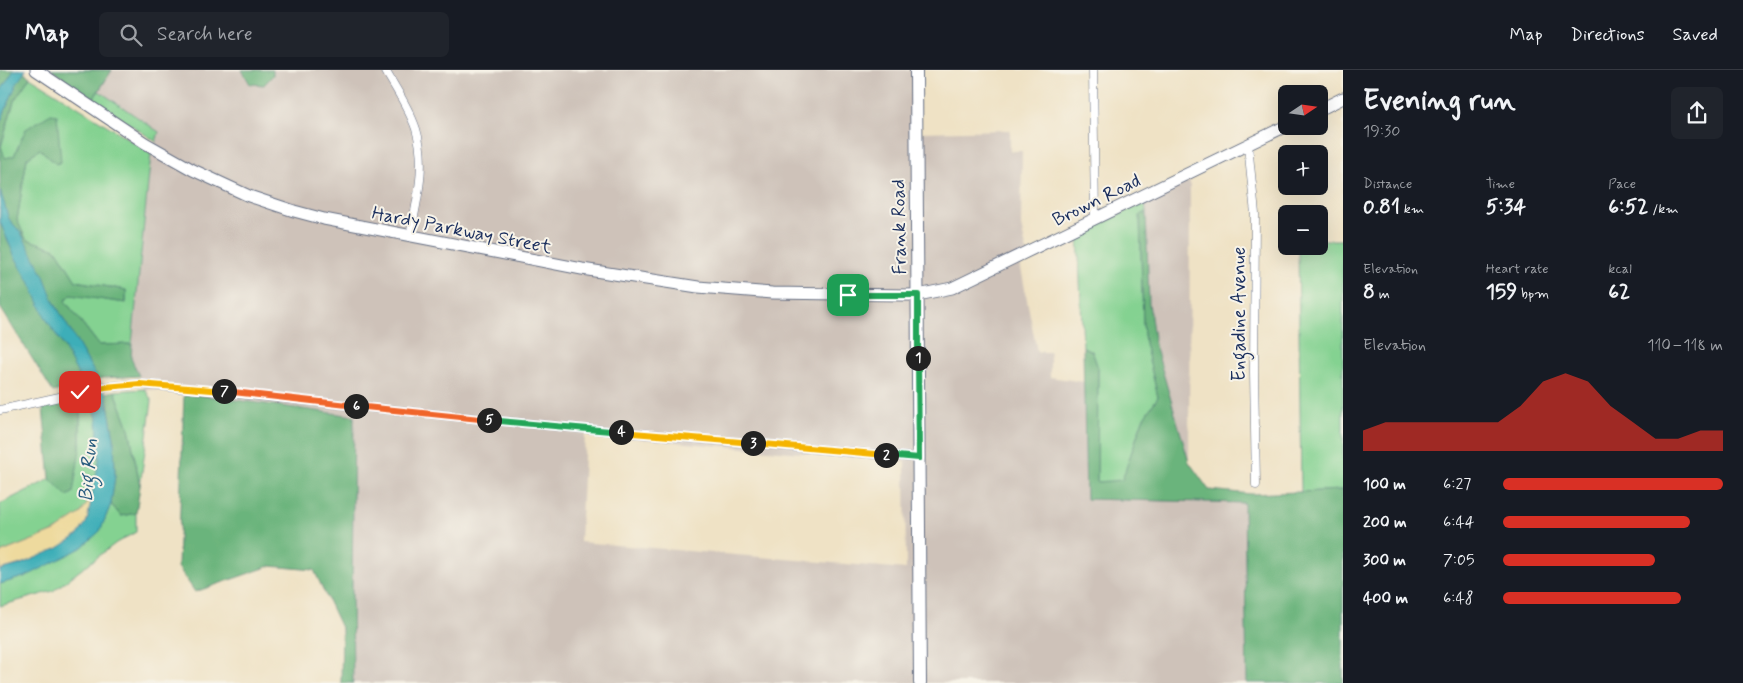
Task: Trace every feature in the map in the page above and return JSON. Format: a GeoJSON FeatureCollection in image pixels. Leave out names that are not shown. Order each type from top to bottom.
{"type":"FeatureCollection","features":[{"type":"Feature","properties":{"kind":"main road","name":"Hardy Parkway Street"},"geometry":{"type":"LineString","coordinates":[[36,70],[145,143],[193,170],[249,196],[294,211],[359,227],[582,270],[690,286],[772,292],[918,295]]}},
{"type":"Feature","properties":{"kind":"main road","name":"Frank Road"},"geometry":{"type":"LineString","coordinates":[[916,70],[920,683]]}},
{"type":"Feature","properties":{"kind":"main road"},"geometry":{"type":"LineString","coordinates":[[1328,106],[1343,98]]}},
{"type":"Feature","properties":{"kind":"main road","name":"Brown Road"},"geometry":{"type":"LineString","coordinates":[[918,295],[959,285],[1278,130]]}},
{"type":"Feature","properties":{"kind":"street"},"geometry":{"type":"LineString","coordinates":[[385,70],[408,112],[420,145],[421,179],[410,236]]}},
{"type":"Feature","properties":{"kind":"street"},"geometry":{"type":"LineString","coordinates":[[1094,70],[1095,219]]}},
{"type":"Feature","properties":{"kind":"street","name":"Engadine Avenue"},"geometry":{"type":"LineString","coordinates":[[1248,144],[1255,214],[1254,372],[1256,485]]}},
{"type":"Feature","properties":{"kind":"street"},"geometry":{"type":"LineString","coordinates":[[0,410],[105,387],[140,384],[166,385],[493,420],[919,458]]}},
{"type":"Feature","properties":{"kind":"shaded area"},"geometry":{"type":"Polygon","coordinates":[[[112,70],[242,70],[250,84],[273,75],[273,70],[918,70],[919,132],[1010,130],[1010,151],[1022,151],[1021,226],[1028,257],[1020,263],[1037,352],[1050,352],[1050,377],[1084,382],[1086,499],[1244,503],[1247,683],[353,683],[354,416],[145,389],[131,358],[151,153],[159,132],[99,91],[112,70]],[[585,434],[580,542],[906,569],[905,462],[585,434]]]}},
{"type":"Feature","properties":{"kind":"shaded area"},"geometry":{"type":"Polygon","coordinates":[[[1190,179],[1189,462],[1155,345],[1149,303],[1145,202],[1190,179]]]}},
{"type":"Feature","properties":{"kind":"green space"},"geometry":{"type":"Polygon","coordinates":[[[0,70],[20,70],[30,77],[14,101],[1,146],[5,158],[14,156],[26,129],[51,114],[57,115],[61,162],[56,164],[40,149],[27,158],[17,220],[26,239],[56,249],[76,281],[126,290],[126,303],[71,295],[65,301],[99,345],[132,344],[131,358],[139,376],[103,378],[53,392],[0,307],[0,70]]]}},
{"type":"Feature","properties":{"kind":"green space"},"geometry":{"type":"Polygon","coordinates":[[[51,70],[112,70],[93,99],[51,70]]]}},
{"type":"Feature","properties":{"kind":"green space"},"geometry":{"type":"Polygon","coordinates":[[[68,70],[112,70],[99,91],[68,70]]]}},
{"type":"Feature","properties":{"kind":"green space"},"geometry":{"type":"Polygon","coordinates":[[[242,70],[273,70],[273,75],[264,85],[250,84],[242,70]]]}},
{"type":"Feature","properties":{"kind":"green space"},"geometry":{"type":"Polygon","coordinates":[[[30,77],[151,153],[132,344],[99,345],[65,301],[71,295],[126,303],[126,290],[76,281],[56,249],[26,239],[17,220],[27,158],[40,149],[56,164],[26,129],[14,156],[5,159],[1,147],[14,101],[30,77]]]}},
{"type":"Feature","properties":{"kind":"green space"},"geometry":{"type":"Polygon","coordinates":[[[99,91],[159,132],[156,142],[93,99],[99,91]]]}},
{"type":"Feature","properties":{"kind":"green space"},"geometry":{"type":"Polygon","coordinates":[[[1145,202],[1146,212],[1140,216],[1143,324],[1145,343],[1158,397],[1143,419],[1122,481],[1097,482],[1098,368],[1092,351],[1083,347],[1078,235],[1145,202]]]}},
{"type":"Feature","properties":{"kind":"green space"},"geometry":{"type":"Polygon","coordinates":[[[1146,212],[1149,303],[1155,345],[1189,462],[1209,490],[1252,494],[1343,490],[1343,683],[1247,683],[1244,503],[1086,499],[1083,347],[1092,351],[1098,368],[1097,482],[1122,480],[1143,419],[1158,397],[1145,343],[1143,324],[1140,216],[1146,212]]]}},
{"type":"Feature","properties":{"kind":"green space"},"geometry":{"type":"Polygon","coordinates":[[[1328,240],[1343,240],[1343,490],[1301,492],[1298,255],[1328,255],[1328,240]]]}},
{"type":"Feature","properties":{"kind":"green space"},"geometry":{"type":"Polygon","coordinates":[[[145,389],[152,401],[140,486],[129,428],[115,391],[145,389]]]}},
{"type":"Feature","properties":{"kind":"green space"},"geometry":{"type":"Polygon","coordinates":[[[115,391],[129,428],[140,486],[136,513],[121,516],[111,504],[115,476],[114,439],[106,393],[115,391]]]}},
{"type":"Feature","properties":{"kind":"green space"},"geometry":{"type":"Polygon","coordinates":[[[184,393],[354,416],[353,683],[341,683],[342,630],[314,570],[270,566],[195,592],[178,567],[184,393]]]}},
{"type":"Feature","properties":{"kind":"green space"},"geometry":{"type":"Polygon","coordinates":[[[90,398],[97,420],[99,455],[96,480],[88,503],[75,519],[66,525],[44,536],[0,553],[0,504],[50,479],[67,496],[80,449],[80,399],[90,398]]]}},
{"type":"Feature","properties":{"kind":"green space"},"geometry":{"type":"Polygon","coordinates":[[[80,399],[80,449],[73,493],[67,496],[50,479],[43,408],[80,399]]]}},
{"type":"Feature","properties":{"kind":"green space"},"geometry":{"type":"Polygon","coordinates":[[[111,504],[121,516],[136,513],[136,532],[116,543],[53,591],[0,606],[0,584],[27,576],[100,531],[111,504]]]}},
{"type":"Feature","properties":{"kind":"sand"},"geometry":{"type":"Polygon","coordinates":[[[92,496],[88,517],[78,536],[63,547],[19,565],[0,570],[0,553],[55,531],[81,513],[92,496]]]}},
{"type":"Feature","properties":{"kind":"water"},"geometry":{"type":"Polygon","coordinates":[[[14,70],[26,70],[17,83],[0,123],[0,92],[14,70]]]}},
{"type":"Feature","properties":{"kind":"water"},"geometry":{"type":"Polygon","coordinates":[[[0,190],[9,219],[21,233],[44,276],[54,302],[106,393],[114,438],[115,476],[111,504],[100,531],[81,548],[27,576],[0,584],[0,570],[19,565],[58,548],[78,535],[87,521],[99,460],[97,418],[90,398],[64,347],[46,319],[30,283],[14,255],[0,222],[0,190]]]}},
{"type":"Feature","properties":{"kind":"route"},"geometry":{"type":"LineString","coordinates":[[80,392],[117,385],[160,385],[521,423],[919,458],[918,295],[848,295]]}},
{"type":"Feature","properties":{"kind":"water label","name":"Big Run"},"geometry":{"type":"Point","coordinates":[87,470]}}]}
